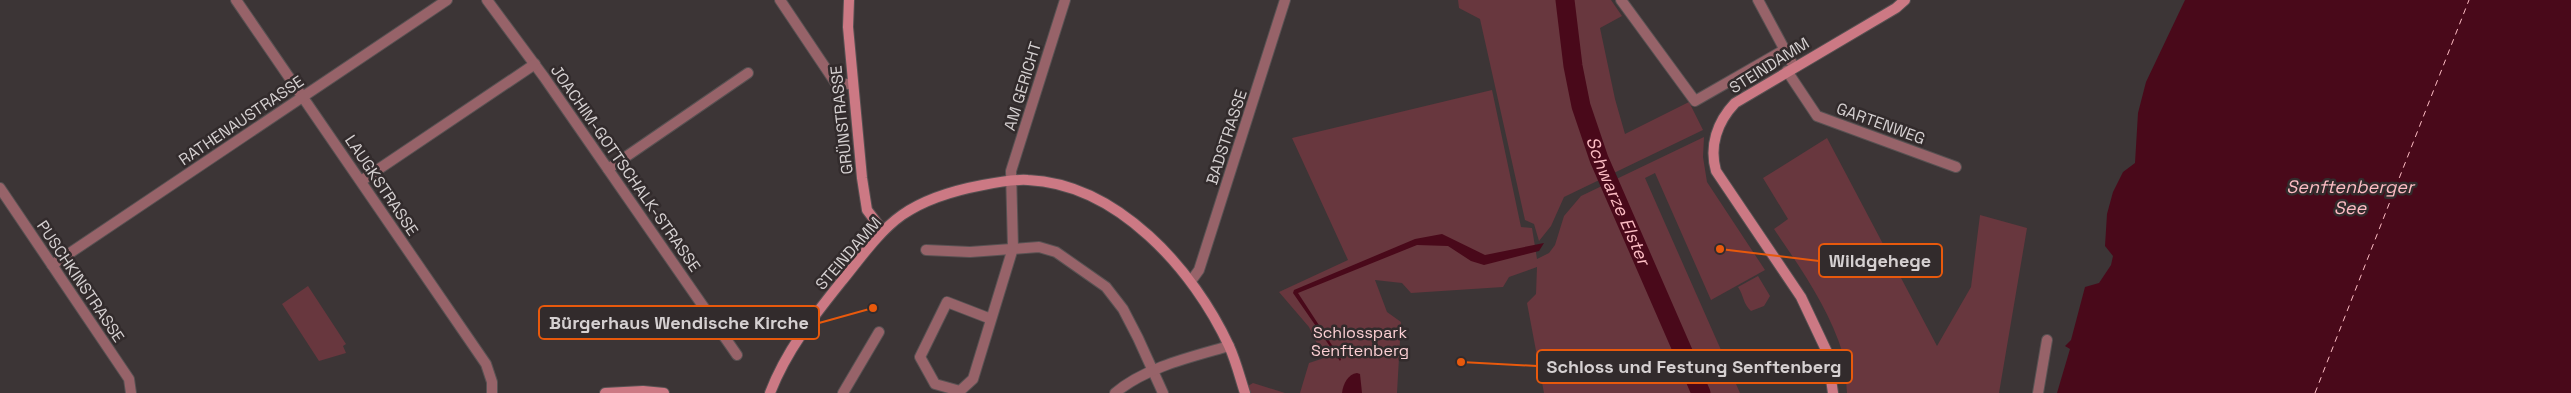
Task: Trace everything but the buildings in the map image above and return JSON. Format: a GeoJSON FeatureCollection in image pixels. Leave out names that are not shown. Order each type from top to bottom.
{"type":"FeatureCollection","features":[{"type":"Feature","properties":{"kind":"street","name":"LAUGKSTRASSE"},"geometry":{"type":"LineString","coordinates":[[236,0],[304,96],[486,364],[492,382],[492,393]]}},
{"type":"Feature","properties":{"kind":"street","name":"RATHENAUSTRASSE"},"geometry":{"type":"LineString","coordinates":[[52,264],[447,0]]}},
{"type":"Feature","properties":{"kind":"street","name":"JOACHIM-GOTTSCHALK-STRASSE"},"geometry":{"type":"LineString","coordinates":[[487,0],[608,169],[737,355]]}},
{"type":"Feature","properties":{"kind":"street"},"geometry":{"type":"LineString","coordinates":[[780,0],[835,82],[839,84],[852,84]]}},
{"type":"Feature","properties":{"kind":"street","name":"GRÜNSTRASSE"},"geometry":{"type":"LineString","coordinates":[[849,0],[848,27],[852,84],[867,210],[883,232]]}},
{"type":"Feature","properties":{"kind":"street","name":"AM GERICHT"},"geometry":{"type":"LineString","coordinates":[[991,319],[948,302],[920,357],[935,384],[960,391],[973,378],[1013,248],[1011,171],[1065,0]]}},
{"type":"Feature","properties":{"kind":"street","name":"BADSTRASSE"},"geometry":{"type":"LineString","coordinates":[[1191,281],[1199,270],[1285,0]]}},
{"type":"Feature","properties":{"kind":"street"},"geometry":{"type":"LineString","coordinates":[[1620,0],[1695,101],[1784,50]]}},
{"type":"Feature","properties":{"kind":"street","name":"GARTENWEG"},"geometry":{"type":"LineString","coordinates":[[1758,0],[1784,50],[1790,69],[1817,116],[1956,167]]}},
{"type":"Feature","properties":{"kind":"street","name":"STEINDAMM"},"geometry":{"type":"LineString","coordinates":[[1832,393],[1827,352],[1816,325],[1801,298],[1720,179],[1713,161],[1716,131],[1728,110],[1735,103],[1896,8],[1905,0]]}},
{"type":"Feature","properties":{"kind":"street"},"geometry":{"type":"LineString","coordinates":[[361,181],[534,64]]}},
{"type":"Feature","properties":{"kind":"street"},"geometry":{"type":"LineString","coordinates":[[608,169],[748,73]]}},
{"type":"Feature","properties":{"kind":"street","name":"STEINDAMM"},"geometry":{"type":"LineString","coordinates":[[770,393],[786,356],[795,342],[883,232],[903,214],[922,204],[969,188],[1012,180],[1050,183],[1108,204],[1163,249],[1191,281],[1229,346],[1245,393]]}},
{"type":"Feature","properties":{"kind":"street","name":"PUSCHKINSTRASSE"},"geometry":{"type":"LineString","coordinates":[[0,188],[129,379],[131,393]]}},
{"type":"Feature","properties":{"kind":"street"},"geometry":{"type":"LineString","coordinates":[[926,250],[970,252],[1039,247],[1048,249],[1082,268],[1106,287],[1123,309],[1163,393]]}},
{"type":"Feature","properties":{"kind":"street"},"geometry":{"type":"LineString","coordinates":[[842,393],[879,332]]}},
{"type":"Feature","properties":{"kind":"street"},"geometry":{"type":"LineString","coordinates":[[2038,393],[2047,340]]}},
{"type":"Feature","properties":{"kind":"street"},"geometry":{"type":"LineString","coordinates":[[1115,393],[1126,384],[1179,360],[1229,346]]}},
{"type":"Feature","properties":{"kind":"street"},"geometry":{"type":"LineString","coordinates":[[605,393],[643,391],[664,393]]}},
{"type":"Feature","properties":{"kind":"green space"},"geometry":{"type":"Polygon","coordinates":[[[1458,0],[1611,0],[1622,16],[1600,28],[1615,99],[1625,134],[1689,102],[1703,130],[1564,197],[1551,226],[1539,241],[1534,224],[1525,220],[1480,19],[1459,8],[1458,0]]]}},
{"type":"Feature","properties":{"kind":"green space"},"geometry":{"type":"Polygon","coordinates":[[[1492,90],[1521,227],[1532,228],[1537,259],[1549,253],[1555,245],[1564,216],[1581,196],[1704,137],[1703,157],[1707,182],[1765,270],[1711,300],[1655,173],[1645,178],[1740,393],[1544,393],[1527,303],[1536,294],[1537,267],[1509,277],[1503,287],[1411,293],[1402,283],[1375,280],[1387,312],[1401,322],[1397,393],[1300,393],[1309,363],[1324,358],[1309,327],[1279,292],[1348,260],[1292,138],[1492,90]]]}},
{"type":"Feature","properties":{"kind":"green space"},"geometry":{"type":"Polygon","coordinates":[[[1827,138],[1937,346],[1971,287],[1980,215],[2027,228],[1999,393],[1847,393],[1844,359],[1837,337],[1813,289],[1774,229],[1788,219],[1763,178],[1827,138]]]}},
{"type":"Feature","properties":{"kind":"green space"},"geometry":{"type":"Polygon","coordinates":[[[1758,276],[1770,296],[1764,306],[1751,311],[1746,306],[1738,287],[1758,276]]]}},
{"type":"Feature","properties":{"kind":"green space"},"geometry":{"type":"Polygon","coordinates":[[[308,286],[346,344],[343,346],[346,353],[319,361],[282,304],[308,286]]]}},
{"type":"Feature","properties":{"kind":"green space","name":"Schlosspark Senftenberg"},"geometry":{"type":"Polygon","coordinates":[[[1253,383],[1285,393],[1250,393],[1248,386],[1253,383]]]}},
{"type":"Feature","properties":{"kind":"water","name":"Senftenberger See"},"geometry":{"type":"Polygon","coordinates":[[[2185,0],[2571,0],[2571,393],[2057,393],[2070,349],[2065,346],[2071,340],[2085,287],[2099,283],[2111,265],[2113,256],[2105,246],[2107,214],[2113,192],[2123,172],[2135,163],[2138,113],[2146,82],[2185,0]]]}},
{"type":"Feature","properties":{"kind":"water"},"geometry":{"type":"Polygon","coordinates":[[[1442,234],[1485,255],[1544,243],[1539,251],[1484,265],[1471,261],[1448,246],[1417,245],[1298,293],[1341,359],[1340,361],[1293,293],[1294,290],[1415,239],[1442,234]]]}},
{"type":"Feature","properties":{"kind":"water"},"geometry":{"type":"Polygon","coordinates":[[[1360,374],[1362,393],[1342,393],[1346,380],[1351,375],[1360,374]]]}},
{"type":"Feature","properties":{"kind":"waterway","name":"Schwarze Elster"},"geometry":{"type":"LineString","coordinates":[[1565,0],[1573,66],[1581,106],[1599,159],[1701,393]]}},
{"type":"Feature","properties":{"kind":"ferry route"},"geometry":{"type":"LineString","coordinates":[[2315,393],[2469,0]]}},
{"type":"Feature","properties":{"kind":"place","name":"Wildgehege"},"geometry":{"type":"Point","coordinates":[1720,249]}},
{"type":"Feature","properties":{"kind":"place","name":"Bürgerhaus Wendische Kirche"},"geometry":{"type":"Point","coordinates":[873,308]}},
{"type":"Feature","properties":{"kind":"place","name":"Schloss und Festung Senftenberg"},"geometry":{"type":"Point","coordinates":[1461,362]}}]}
